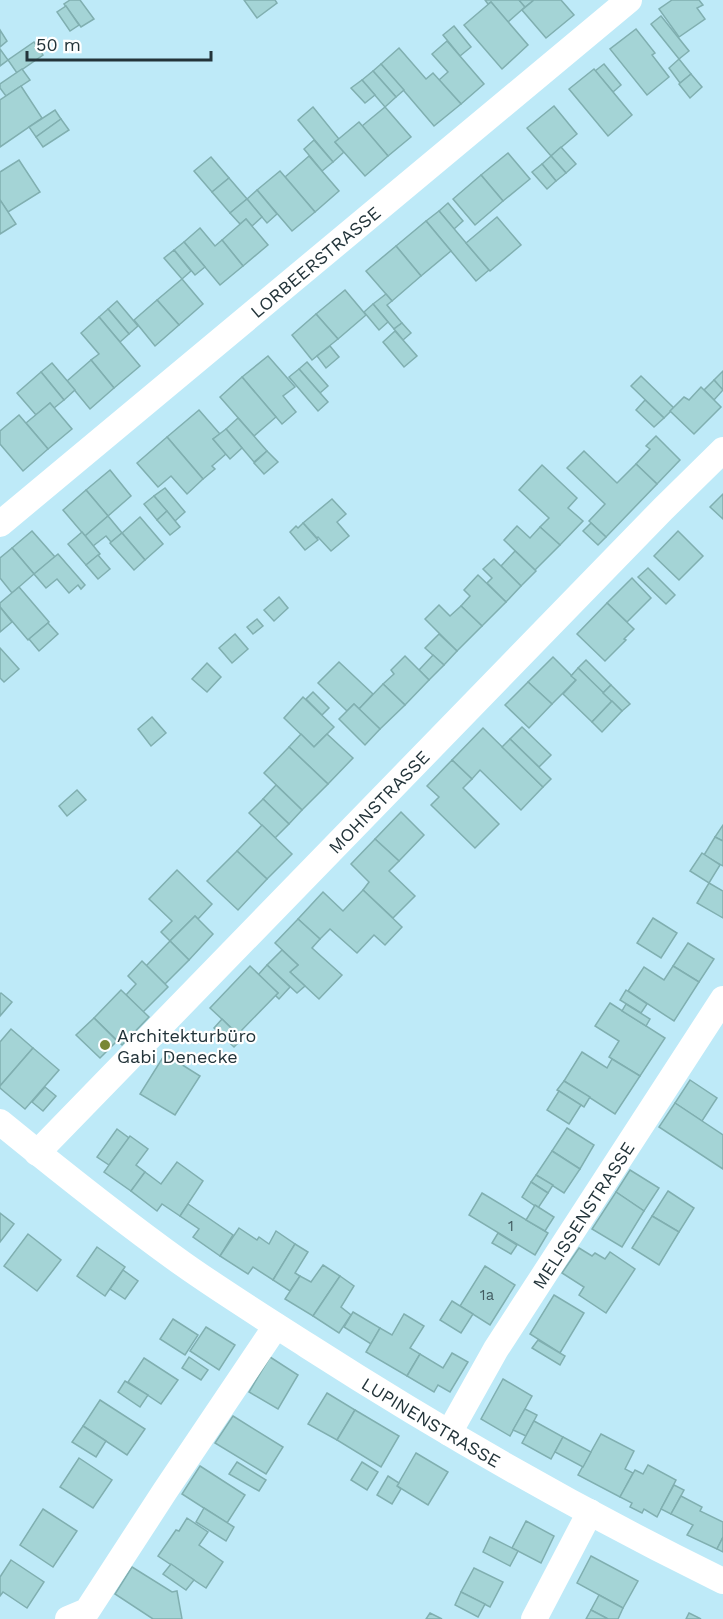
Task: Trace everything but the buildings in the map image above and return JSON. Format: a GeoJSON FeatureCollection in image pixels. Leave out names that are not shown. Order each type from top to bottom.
{"type":"FeatureCollection","features":[{"type":"Feature","properties":{"kind":"street","name":"LORBEERSTRASSE"},"geometry":{"type":"LineString","coordinates":[[0,524],[629,0]]}},
{"type":"Feature","properties":{"kind":"street","name":"MOHNSTRASSE"},"geometry":{"type":"LineString","coordinates":[[37,1153],[483,692],[723,450]]}},
{"type":"Feature","properties":{"kind":"street","name":"MELISSENSTRASSE"},"geometry":{"type":"LineString","coordinates":[[449,1433],[496,1349],[723,999]]}},
{"type":"Feature","properties":{"kind":"street","name":"LUPINENSTRASSE"},"geometry":{"type":"LineString","coordinates":[[0,1122],[108,1209],[185,1265],[371,1387],[516,1472],[723,1581]]}},
{"type":"Feature","properties":{"kind":"street"},"geometry":{"type":"LineString","coordinates":[[68,1619],[87,1611],[276,1326]]}},
{"type":"Feature","properties":{"kind":"street"},"geometry":{"type":"LineString","coordinates":[[534,1619],[590,1512]]}},
{"type":"Feature","properties":{"kind":"place","name":"Architekturbüro Gabi Denecke"},"geometry":{"type":"Point","coordinates":[105,1045]}}]}
